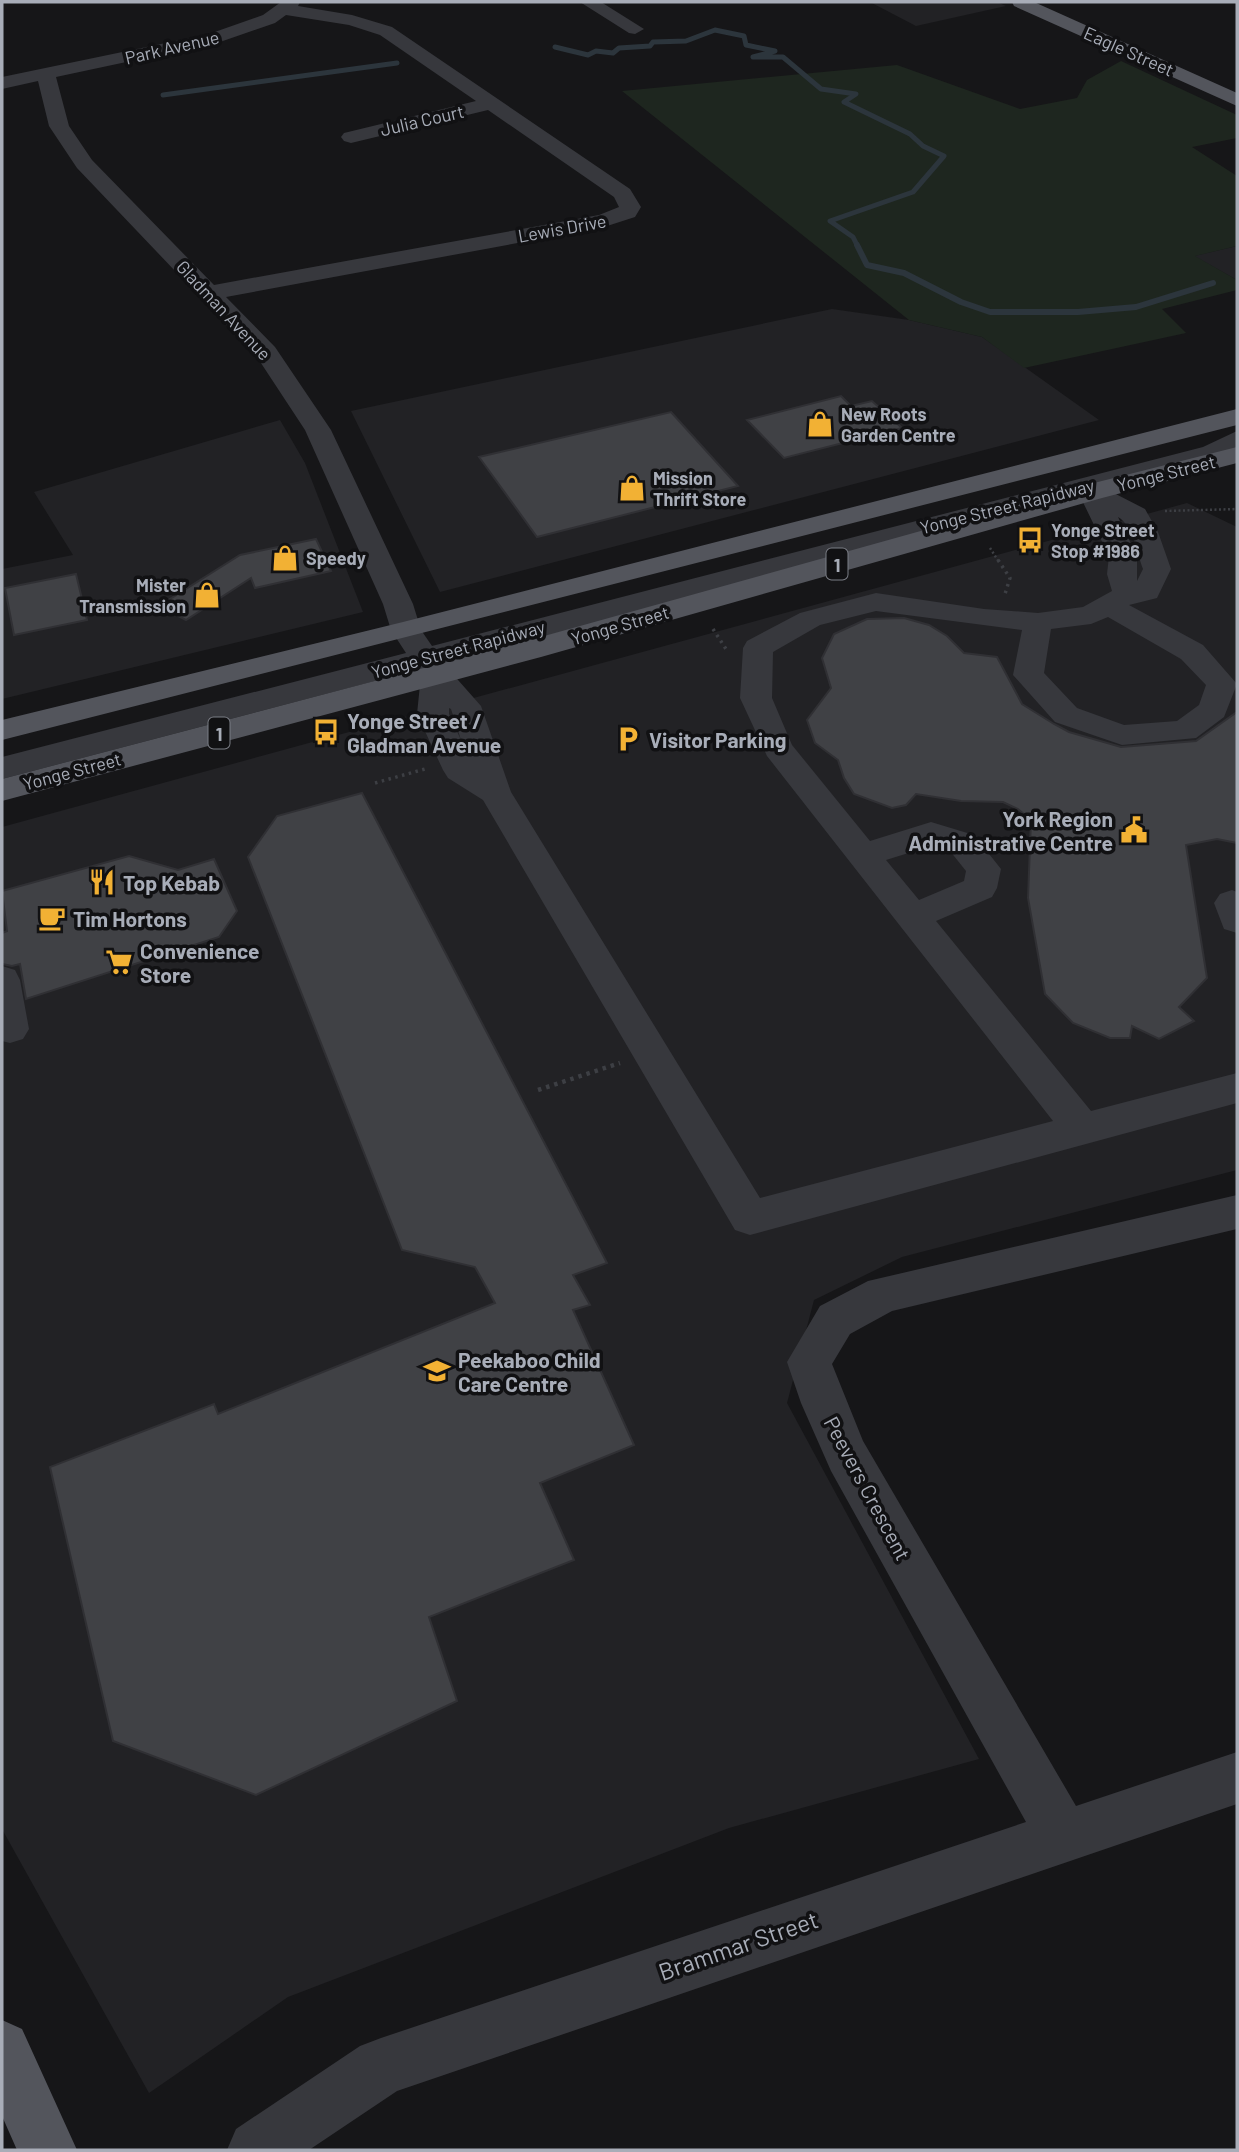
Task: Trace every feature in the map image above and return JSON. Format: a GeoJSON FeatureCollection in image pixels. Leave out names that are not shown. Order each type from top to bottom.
{"type":"FeatureCollection","features":[{"type":"Feature","properties":{"kind":"main road","name":"Eagle Street"},"geometry":{"type":"LineString","coordinates":[[1020,2],[1237,100]]}},
{"type":"Feature","properties":{"kind":"main road","name":"Yonge Street"},"geometry":{"type":"LineString","coordinates":[[2,790],[421,652],[1237,417]]}},
{"type":"Feature","properties":{"kind":"main road","name":"Yonge Street"},"geometry":{"type":"LineString","coordinates":[[2,730],[421,652],[1237,455]]}},
{"type":"Feature","properties":{"kind":"main road"},"geometry":{"type":"LineString","coordinates":[[2,2049],[47,2150]]}},
{"type":"Feature","properties":{"kind":"street"},"geometry":{"type":"LineString","coordinates":[[589,2],[635,29]]}},
{"type":"Feature","properties":{"kind":"street","name":"Park Avenue"},"geometry":{"type":"LineString","coordinates":[[2,83],[226,34],[269,19],[287,5]]}},
{"type":"Feature","properties":{"kind":"street","name":"Lewis Drive"},"geometry":{"type":"LineString","coordinates":[[210,293],[590,224],[628,212],[631,207],[623,193],[386,31],[287,5]]}},
{"type":"Feature","properties":{"kind":"street","name":"Gladman Avenue"},"geometry":{"type":"LineString","coordinates":[[46,75],[59,126],[84,164],[266,352],[318,430],[421,652]]}},
{"type":"Feature","properties":{"kind":"street","name":"Julia Court"},"geometry":{"type":"LineString","coordinates":[[352,139],[492,103]]}},
{"type":"Feature","properties":{"kind":"street","name":"Yonge Street Rapidway"},"geometry":{"type":"LineString","coordinates":[[2,751],[421,652],[1212,453],[1237,439]]}},
{"type":"Feature","properties":{"kind":"street"},"geometry":{"type":"LineString","coordinates":[[1082,1129],[778,749],[756,698],[758,648],[810,619],[876,602],[1038,622],[1091,615],[1117,599],[1147,592],[1157,569],[1135,515],[1092,492]]}},
{"type":"Feature","properties":{"kind":"street"},"geometry":{"type":"LineString","coordinates":[[1092,492],[1123,556],[1117,599]]}},
{"type":"Feature","properties":{"kind":"street"},"geometry":{"type":"LineString","coordinates":[[1038,622],[1028,675],[1066,715],[1122,735],[1185,731],[1213,710],[1222,684],[1192,652],[1117,599]]}},
{"type":"Feature","properties":{"kind":"street"},"geometry":{"type":"LineString","coordinates":[[421,652],[433,714],[459,770],[495,792],[750,1218],[1237,1087]]}},
{"type":"Feature","properties":{"kind":"street","name":"Yonge Street Rapidway"},"geometry":{"type":"LineString","coordinates":[[2,768],[421,652]]}},
{"type":"Feature","properties":{"kind":"street"},"geometry":{"type":"LineString","coordinates":[[863,855],[932,834],[962,843],[984,869],[980,888],[913,918]]}},
{"type":"Feature","properties":{"kind":"street"},"geometry":{"type":"LineString","coordinates":[[2,980],[10,1029]]}},
{"type":"Feature","properties":{"kind":"street","name":"Peevers Crescent"},"geometry":{"type":"LineString","coordinates":[[1063,1835],[847,1456],[823,1403],[809,1362],[835,1320],[883,1294],[1237,1212]]}},
{"type":"Feature","properties":{"kind":"street","name":"Brammar Street"},"geometry":{"type":"LineString","coordinates":[[257,2150],[381,2067],[1237,1778]]}},
{"type":"Feature","properties":{"kind":"path"},"geometry":{"type":"LineString","coordinates":[[1135,515],[1169,510],[1237,509]]}},
{"type":"Feature","properties":{"kind":"path"},"geometry":{"type":"LineString","coordinates":[[989,547],[1010,579],[997,619]]}},
{"type":"Feature","properties":{"kind":"path"},"geometry":{"type":"LineString","coordinates":[[538,1090],[651,1052]]}},
{"type":"Feature","properties":{"kind":"shaded area"},"geometry":{"type":"Polygon","coordinates":[[[870,2],[997,2],[1006,6],[916,26],[870,2]]]}},
{"type":"Feature","properties":{"kind":"shaded area"},"geometry":{"type":"Polygon","coordinates":[[[1121,61],[1237,115],[1237,138],[1192,147],[1237,176],[1237,246],[1195,256],[1237,280],[1237,290],[1162,309],[1186,333],[1024,368],[982,337],[909,320],[622,91],[897,65],[1020,109],[1077,98],[1087,80],[1121,61]]]}},
{"type":"Feature","properties":{"kind":"shaded area"},"geometry":{"type":"Polygon","coordinates":[[[1237,246],[1237,280],[1194,256],[1237,246]]]}},
{"type":"Feature","properties":{"kind":"shaded area"},"geometry":{"type":"Polygon","coordinates":[[[832,309],[909,320],[982,337],[1099,420],[440,592],[351,411],[832,309]]]}},
{"type":"Feature","properties":{"kind":"shaded area"},"geometry":{"type":"Polygon","coordinates":[[[280,420],[305,463],[363,612],[2,699],[2,569],[73,555],[34,492],[280,420]]]}},
{"type":"Feature","properties":{"kind":"shaded area"},"geometry":{"type":"Polygon","coordinates":[[[1187,503],[1237,527],[1237,1170],[902,1257],[814,1300],[787,1403],[979,1759],[729,1828],[288,1997],[149,2093],[2,1829],[2,827],[1187,503]]]}},
{"type":"Feature","properties":{"kind":"building"},"geometry":{"type":"Polygon","coordinates":[[[841,396],[851,406],[872,401],[902,428],[784,458],[747,420],[841,396]]]}},
{"type":"Feature","properties":{"kind":"building"},"geometry":{"type":"Polygon","coordinates":[[[671,412],[738,486],[537,537],[479,457],[671,412]]]}},
{"type":"Feature","properties":{"kind":"building"},"geometry":{"type":"Polygon","coordinates":[[[316,539],[331,571],[255,588],[251,578],[186,620],[159,606],[240,555],[316,539]]]}},
{"type":"Feature","properties":{"kind":"building"},"geometry":{"type":"Polygon","coordinates":[[[76,574],[87,620],[14,635],[5,588],[76,574]]]}},
{"type":"Feature","properties":{"kind":"building","name":"York Region Administrative Centre"},"geometry":{"type":"Polygon","coordinates":[[[904,618],[929,625],[947,636],[964,653],[997,657],[1022,704],[1054,724],[1069,732],[1121,747],[1196,741],[1237,712],[1237,843],[1217,839],[1186,845],[1207,978],[1179,1007],[1194,1021],[1159,1039],[1132,1026],[1130,1038],[1110,1038],[1073,1023],[1045,994],[1028,898],[1031,820],[1018,809],[1003,802],[961,801],[916,794],[906,805],[892,808],[854,794],[844,778],[838,760],[815,743],[807,720],[831,688],[822,658],[834,634],[867,619],[904,618]]]}},
{"type":"Feature","properties":{"kind":"building"},"geometry":{"type":"Polygon","coordinates":[[[362,793],[607,1263],[573,1275],[590,1305],[573,1310],[634,1445],[540,1483],[574,1560],[429,1617],[457,1701],[256,1795],[113,1741],[50,1467],[214,1404],[218,1414],[495,1303],[475,1267],[402,1250],[248,857],[277,816],[362,793]]]}},
{"type":"Feature","properties":{"kind":"building"},"geometry":{"type":"Polygon","coordinates":[[[129,856],[178,870],[214,859],[237,911],[219,937],[26,999],[20,964],[2,964],[2,933],[7,931],[2,891],[129,856]]]}},
{"type":"Feature","properties":{"kind":"waterway"},"geometry":{"type":"LineString","coordinates":[[555,47],[588,55],[596,51],[613,53],[619,48],[650,46],[653,42],[686,41],[715,30],[744,36],[746,45],[775,51],[753,57],[783,57],[821,89],[856,94],[844,102],[910,134],[923,146],[944,156],[913,192],[830,221],[853,237],[867,265],[904,273],[961,302],[990,312],[1078,312],[1136,307],[1213,283]]}},
{"type":"Feature","properties":{"kind":"waterway"},"geometry":{"type":"LineString","coordinates":[[163,95],[397,63]]}},
{"type":"Feature","properties":{"kind":"place","name":"New Roots Garden Centre"},"geometry":{"type":"Point","coordinates":[820,424]}},
{"type":"Feature","properties":{"kind":"place","name":"Mission Thrift Store"},"geometry":{"type":"Point","coordinates":[632,488]}},
{"type":"Feature","properties":{"kind":"place","name":"Yonge Street Stop #1986"},"geometry":{"type":"Point","coordinates":[1030,540]}},
{"type":"Feature","properties":{"kind":"place","name":"Speedy"},"geometry":{"type":"Point","coordinates":[285,558]}},
{"type":"Feature","properties":{"kind":"place","name":"Mister Transmission"},"geometry":{"type":"Point","coordinates":[207,595]}},
{"type":"Feature","properties":{"kind":"place","name":"Yonge Street / Gladman Avenue"},"geometry":{"type":"Point","coordinates":[326,732]}},
{"type":"Feature","properties":{"kind":"place","name":"Visitor Parking"},"geometry":{"type":"Point","coordinates":[628,739]}},
{"type":"Feature","properties":{"kind":"place","name":"York Region Administrative Centre"},"geometry":{"type":"Point","coordinates":[1134,830]}},
{"type":"Feature","properties":{"kind":"place","name":"Top Kebab"},"geometry":{"type":"Point","coordinates":[102,882]}},
{"type":"Feature","properties":{"kind":"place","name":"Tim Hortons"},"geometry":{"type":"Point","coordinates":[52,918]}},
{"type":"Feature","properties":{"kind":"place","name":"Convenience Store"},"geometry":{"type":"Point","coordinates":[119,962]}},
{"type":"Feature","properties":{"kind":"place","name":"Peekaboo Child Care Centre"},"geometry":{"type":"Point","coordinates":[437,1371]}}]}
